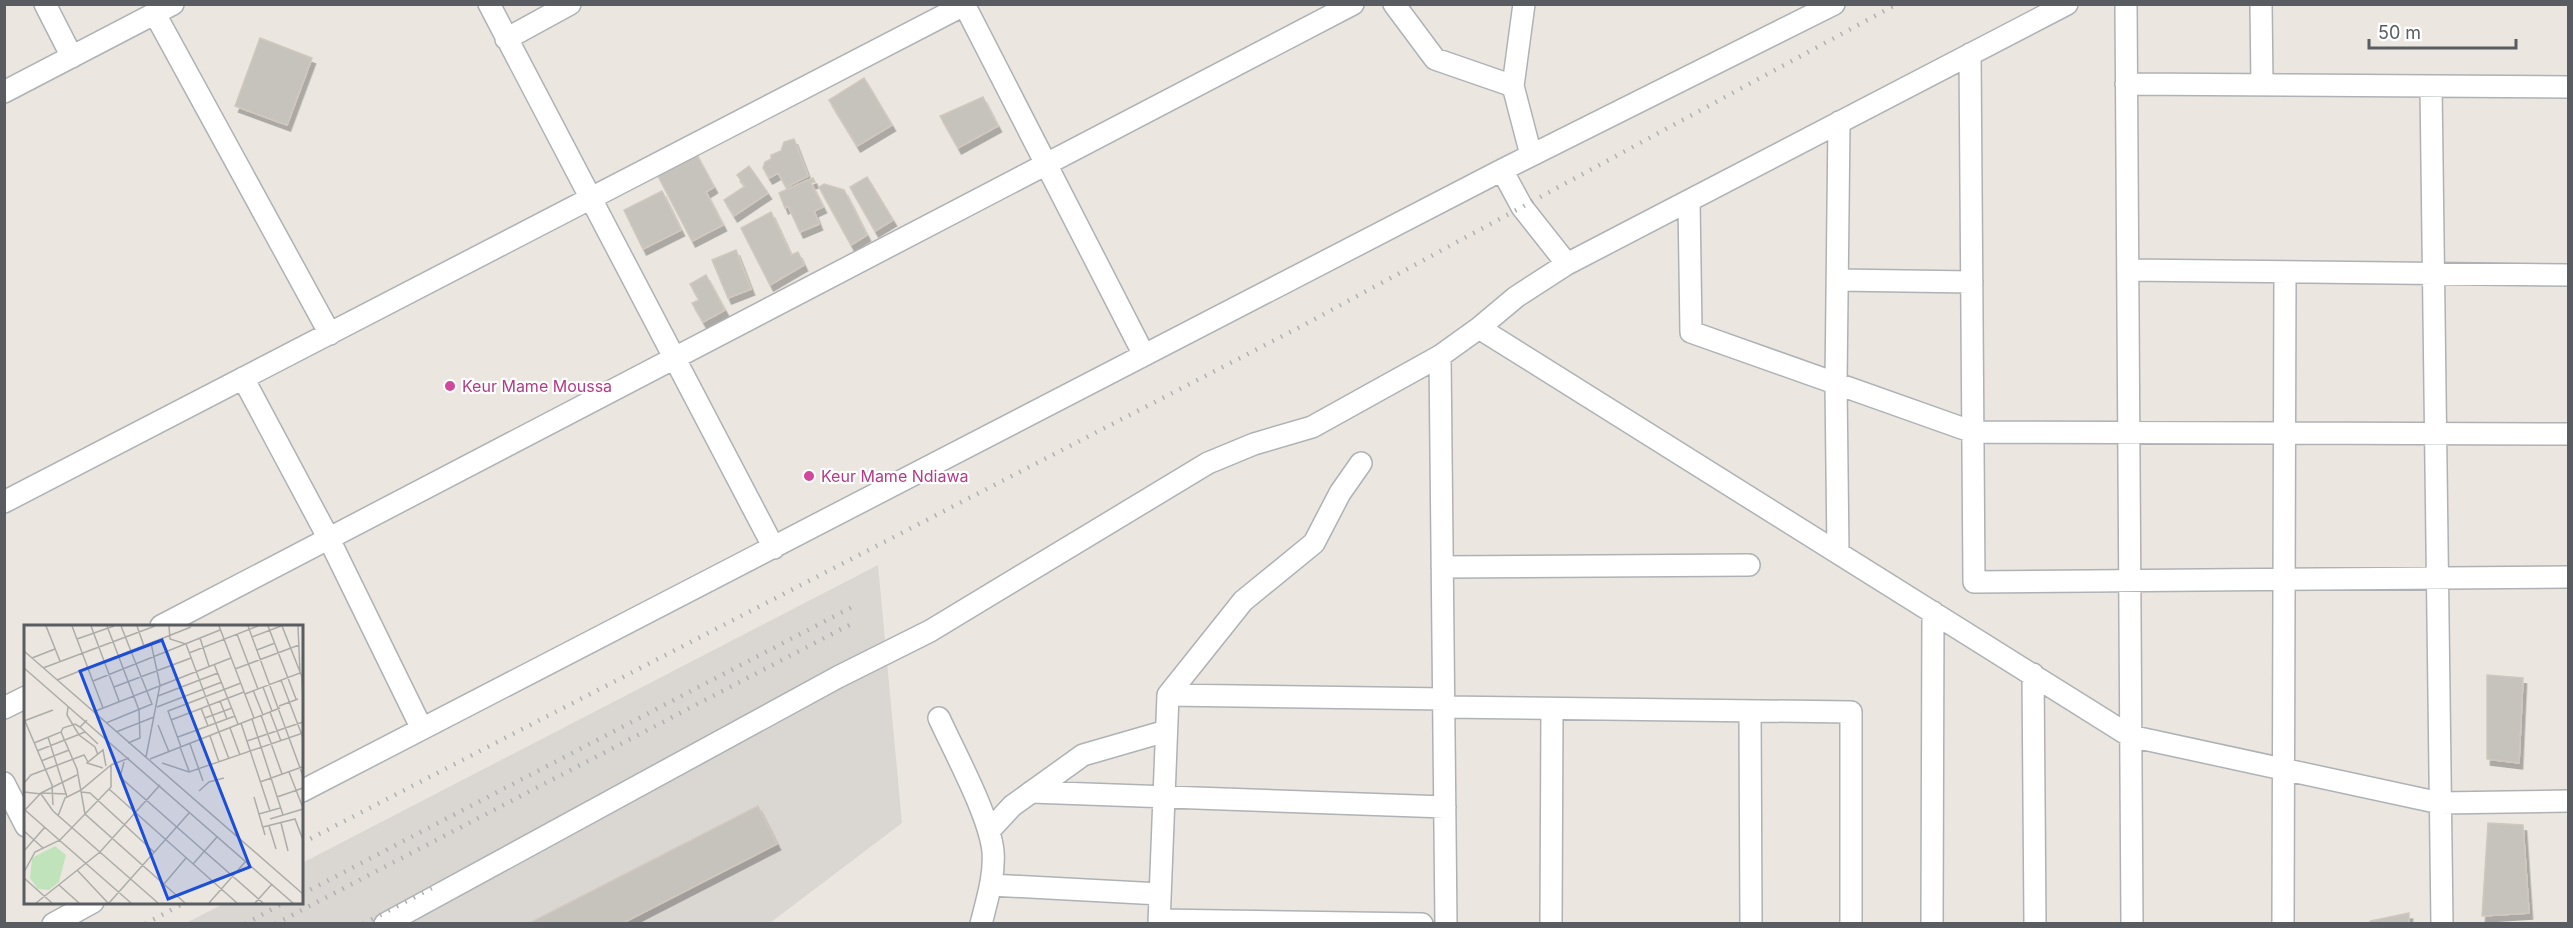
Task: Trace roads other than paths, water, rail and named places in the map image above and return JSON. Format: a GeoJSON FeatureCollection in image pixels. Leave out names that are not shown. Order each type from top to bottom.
{"type":"FeatureCollection","features":[{"type":"Feature","properties":{"kind":"street"},"geometry":{"type":"LineString","coordinates":[[45,4],[72,57]]}},
{"type":"Feature","properties":{"kind":"street"},"geometry":{"type":"LineString","coordinates":[[489,4],[774,548]]}},
{"type":"Feature","properties":{"kind":"street"},"geometry":{"type":"LineString","coordinates":[[506,39],[570,4]]}},
{"type":"Feature","properties":{"kind":"street"},"geometry":{"type":"LineString","coordinates":[[165,625],[1353,4]]}},
{"type":"Feature","properties":{"kind":"street"},"geometry":{"type":"LineString","coordinates":[[1394,4],[1436,59],[1513,87]]}},
{"type":"Feature","properties":{"kind":"street"},"geometry":{"type":"LineString","coordinates":[[303,790],[421,727],[774,548],[1531,155],[1834,4]]}},
{"type":"Feature","properties":{"kind":"street"},"geometry":{"type":"LineString","coordinates":[[385,924],[939,626],[1208,463],[1254,444],[1312,427],[1440,356],[1479,328],[1515,297],[1567,264],[2067,4]]}},
{"type":"Feature","properties":{"kind":"street"},"geometry":{"type":"LineString","coordinates":[[2126,4],[2132,924]]}},
{"type":"Feature","properties":{"kind":"street"},"geometry":{"type":"LineString","coordinates":[[2261,4],[2262,85]]}},
{"type":"Feature","properties":{"kind":"street"},"geometry":{"type":"LineString","coordinates":[[4,502],[964,5],[1144,355]]}},
{"type":"Feature","properties":{"kind":"street"},"geometry":{"type":"LineString","coordinates":[[1524,5],[1513,87],[1531,155]]}},
{"type":"Feature","properties":{"kind":"street"},"geometry":{"type":"LineString","coordinates":[[4,92],[164,9],[330,334]]}},
{"type":"Feature","properties":{"kind":"street"},"geometry":{"type":"LineString","coordinates":[[1970,54],[1974,582],[2568,577]]}},
{"type":"Feature","properties":{"kind":"street"},"geometry":{"type":"LineString","coordinates":[[2126,84],[2568,87]]}},
{"type":"Feature","properties":{"kind":"street"},"geometry":{"type":"LineString","coordinates":[[2431,86],[2442,924]]}},
{"type":"Feature","properties":{"kind":"street"},"geometry":{"type":"LineString","coordinates":[[1839,122],[1836,384],[1839,553]]}},
{"type":"Feature","properties":{"kind":"street"},"geometry":{"type":"LineString","coordinates":[[1502,170],[1522,207],[1567,264]]}},
{"type":"Feature","properties":{"kind":"street"},"geometry":{"type":"LineString","coordinates":[[1689,201],[1691,332],[1973,432],[2568,434]]}},
{"type":"Feature","properties":{"kind":"street"},"geometry":{"type":"LineString","coordinates":[[2128,270],[2568,275]]}},
{"type":"Feature","properties":{"kind":"street"},"geometry":{"type":"LineString","coordinates":[[2283,924],[2285,272]]}},
{"type":"Feature","properties":{"kind":"street"},"geometry":{"type":"LineString","coordinates":[[1838,280],[1972,282]]}},
{"type":"Feature","properties":{"kind":"street"},"geometry":{"type":"LineString","coordinates":[[1479,328],[2130,736],[2440,803],[2568,801]]}},
{"type":"Feature","properties":{"kind":"street"},"geometry":{"type":"LineString","coordinates":[[1440,356],[1446,924]]}},
{"type":"Feature","properties":{"kind":"street"},"geometry":{"type":"LineString","coordinates":[[243,378],[328,539],[421,727]]}},
{"type":"Feature","properties":{"kind":"street"},"geometry":{"type":"LineString","coordinates":[[1361,464],[1340,493],[1314,543],[1243,601],[1168,695],[1159,922],[1422,924]]}},
{"type":"Feature","properties":{"kind":"street"},"geometry":{"type":"LineString","coordinates":[[1442,567],[1749,565]]}},
{"type":"Feature","properties":{"kind":"street"},"geometry":{"type":"LineString","coordinates":[[1932,924],[1933,612]]}},
{"type":"Feature","properties":{"kind":"street"},"geometry":{"type":"LineString","coordinates":[[2033,674],[2035,924]]}},
{"type":"Feature","properties":{"kind":"street"},"geometry":{"type":"LineString","coordinates":[[1168,695],[1444,703],[1552,709],[1851,712],[1851,924]]}},
{"type":"Feature","properties":{"kind":"street"},"geometry":{"type":"LineString","coordinates":[[4,708],[24,698]]}},
{"type":"Feature","properties":{"kind":"street"},"geometry":{"type":"LineString","coordinates":[[1551,924],[1552,709]]}},
{"type":"Feature","properties":{"kind":"street"},"geometry":{"type":"LineString","coordinates":[[1750,711],[1751,924]]}},
{"type":"Feature","properties":{"kind":"street"},"geometry":{"type":"LineString","coordinates":[[939,718],[989,831],[993,852],[991,885],[981,924]]}},
{"type":"Feature","properties":{"kind":"street"},"geometry":{"type":"LineString","coordinates":[[989,831],[1012,806],[1083,755],[1167,730]]}},
{"type":"Feature","properties":{"kind":"street"},"geometry":{"type":"LineString","coordinates":[[4,783],[24,822]]}},
{"type":"Feature","properties":{"kind":"street"},"geometry":{"type":"LineString","coordinates":[[1031,792],[1445,807]]}},
{"type":"Feature","properties":{"kind":"street"},"geometry":{"type":"LineString","coordinates":[[991,885],[1160,894]]}},
{"type":"Feature","properties":{"kind":"street"},"geometry":{"type":"LineString","coordinates":[[62,914],[90,904]]}},
{"type":"Feature","properties":{"kind":"railway"},"geometry":{"type":"LineString","coordinates":[[303,842],[1300,327],[1897,4]]}},
{"type":"Feature","properties":{"kind":"railway"},"geometry":{"type":"LineString","coordinates":[[303,893],[854,606]]}},
{"type":"Feature","properties":{"kind":"railway"},"geometry":{"type":"LineString","coordinates":[[275,924],[855,622]]}},
{"type":"Feature","properties":{"kind":"railway"},"geometry":{"type":"LineString","coordinates":[[363,924],[432,888]]}},
{"type":"Feature","properties":{"kind":"railway"},"geometry":{"type":"LineString","coordinates":[[145,924],[182,904]]}},
{"type":"Feature","properties":{"kind":"railway"},"geometry":{"type":"LineString","coordinates":[[245,924],[281,904]]}},
{"type":"Feature","properties":{"kind":"place","name":"Keur Mame Moussa"},"geometry":{"type":"Point","coordinates":[450,386]}},
{"type":"Feature","properties":{"kind":"place","name":"Keur Mame Ndiawa"},"geometry":{"type":"Point","coordinates":[809,476]}}]}
